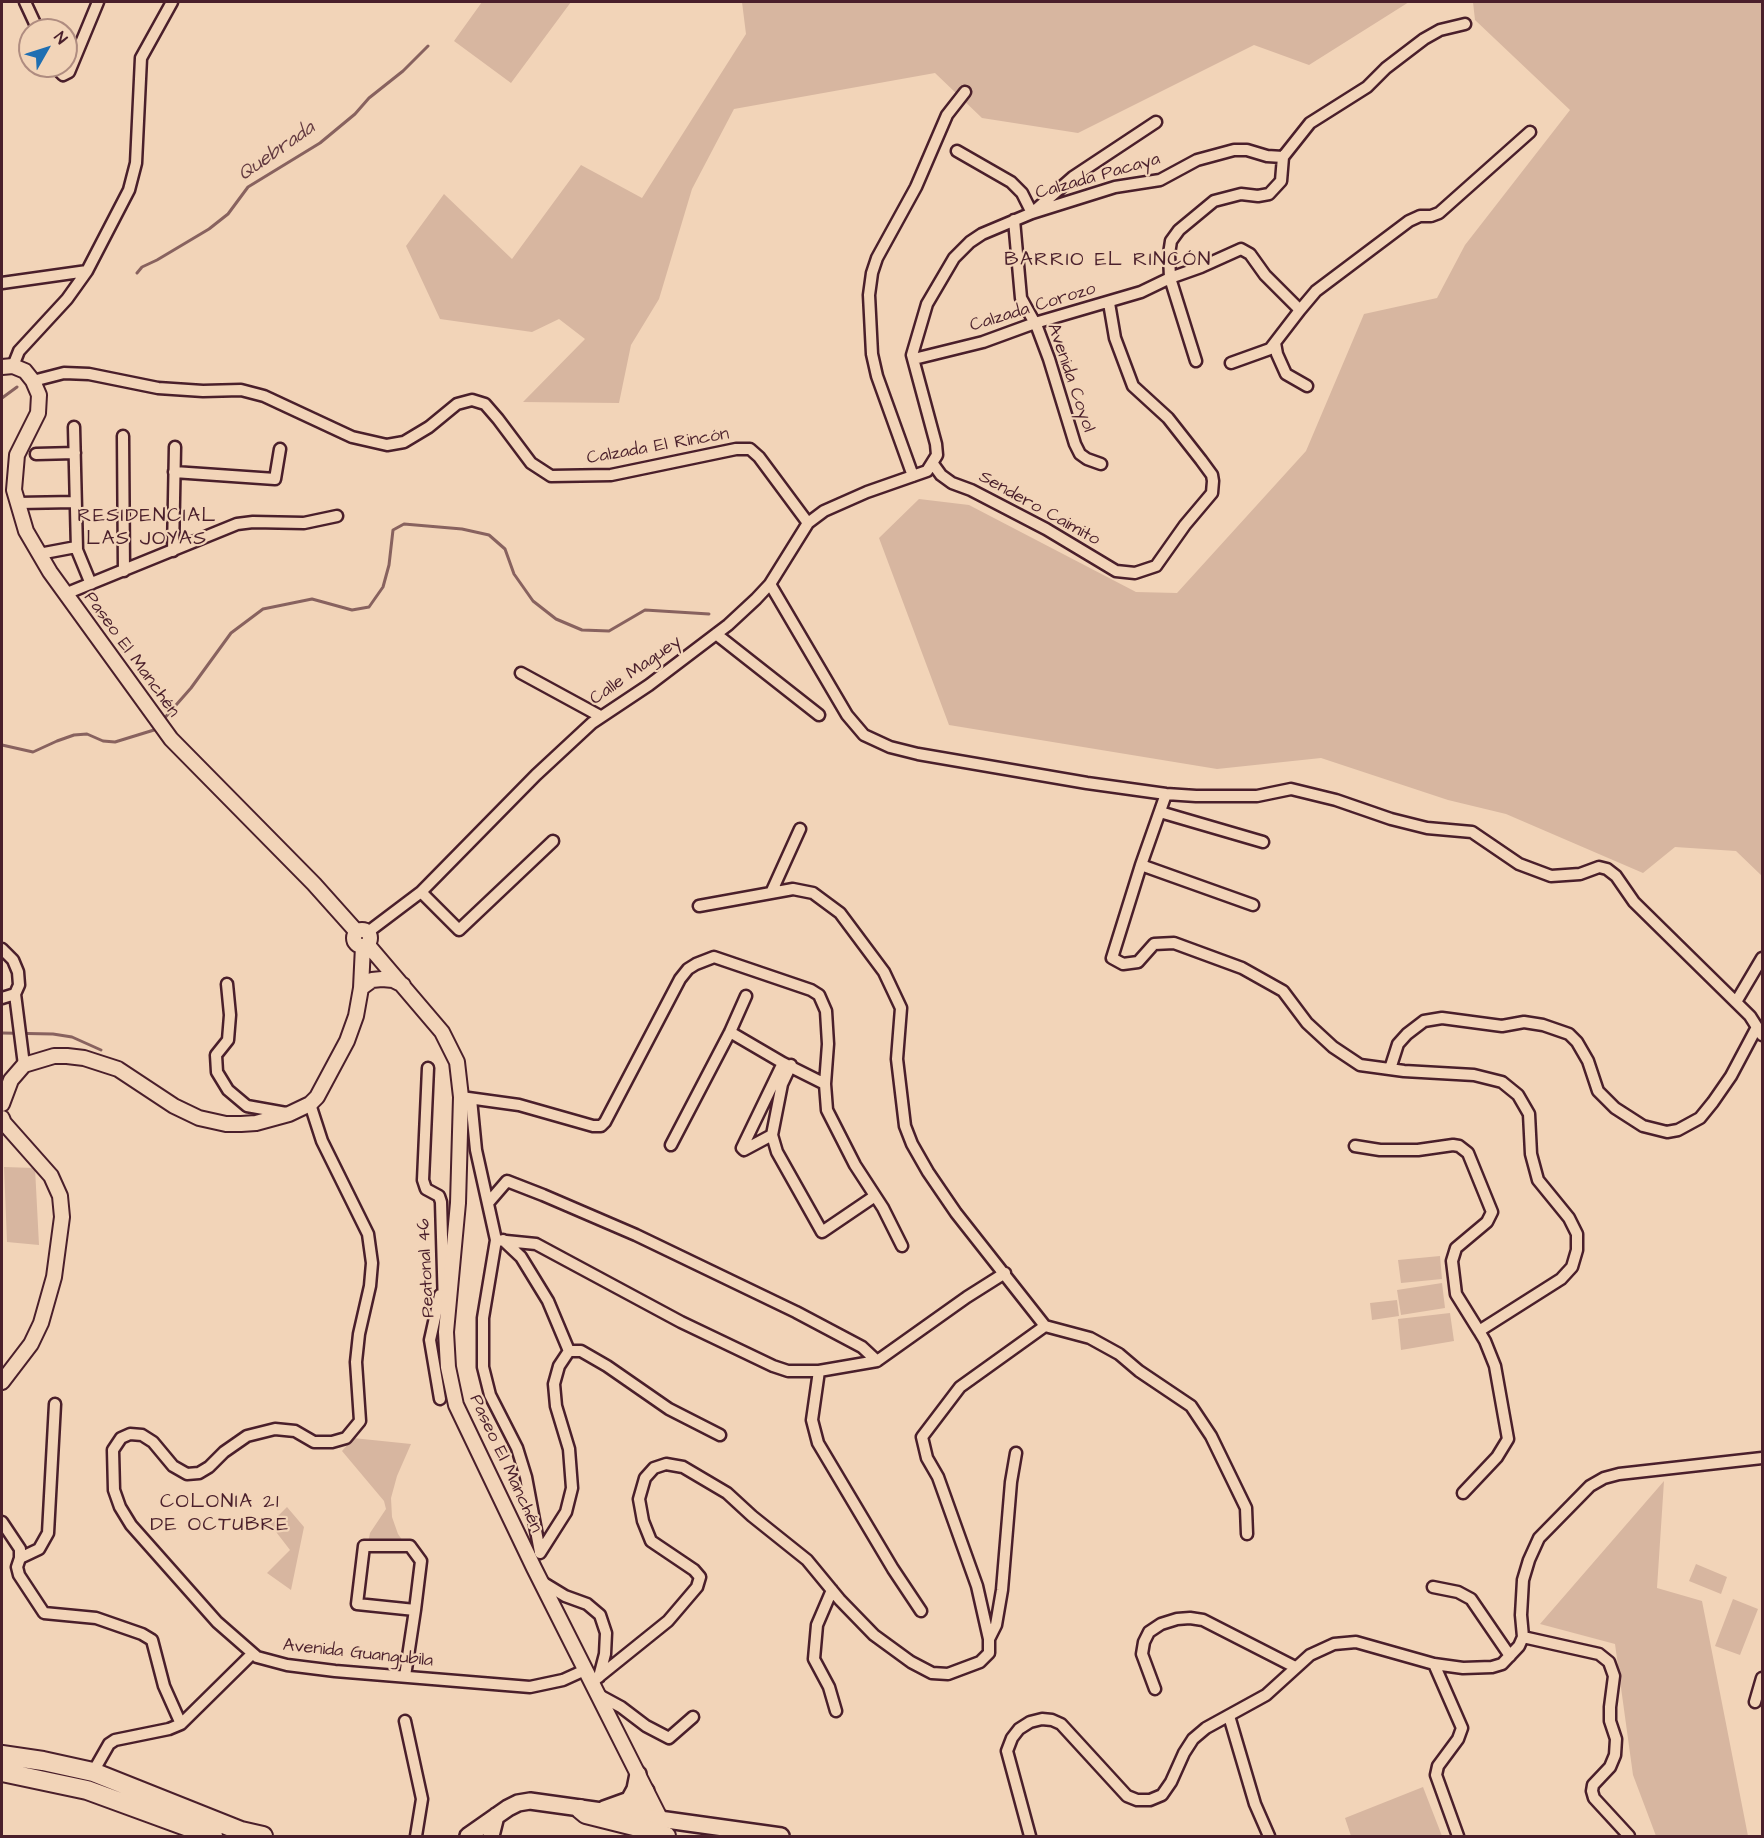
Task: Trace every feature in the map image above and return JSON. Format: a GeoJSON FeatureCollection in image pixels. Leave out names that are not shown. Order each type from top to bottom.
{"type":"FeatureCollection","features":[{"type":"Feature","properties":{"kind":"highway"},"geometry":{"type":"LineString","coordinates":[[2,1755],[93,1772],[241,1831]]}},
{"type":"Feature","properties":{"kind":"highway"},"geometry":{"type":"LineString","coordinates":[[2,1762],[76,1774],[130,1792],[222,1829],[263,1836]]}},
{"type":"Feature","properties":{"kind":"highway"},"geometry":{"type":"LineString","coordinates":[[2,1772],[87,1790],[213,1836]]}},
{"type":"Feature","properties":{"kind":"highway"},"geometry":{"type":"LineString","coordinates":[[2,1781],[99,1800],[198,1836]]}},
{"type":"Feature","properties":{"kind":"highway"},"geometry":{"type":"LineString","coordinates":[[589,1810],[586,1814],[666,1836]]}},
{"type":"Feature","properties":{"kind":"highway"},"geometry":{"type":"LineString","coordinates":[[660,1818],[673,1836]]}},
{"type":"Feature","properties":{"kind":"main road"},"geometry":{"type":"LineString","coordinates":[[589,1810],[629,1800],[635,1789],[638,1774]]}},
{"type":"Feature","properties":{"kind":"main road"},"geometry":{"type":"LineString","coordinates":[[628,1815],[639,1809],[646,1801],[646,1791]]}},
{"type":"Feature","properties":{"kind":"main road"},"geometry":{"type":"LineString","coordinates":[[468,1836],[518,1803],[530,1802],[781,1836]]}},
{"type":"Feature","properties":{"kind":"main road"},"geometry":{"type":"LineString","coordinates":[[491,1836],[496,1816]]}},
{"type":"Feature","properties":{"kind":"street"},"geometry":{"type":"LineString","coordinates":[[78,50],[98,2]]}},
{"type":"Feature","properties":{"kind":"street"},"geometry":{"type":"LineString","coordinates":[[33,381],[25,371],[7,366],[67,299],[87,271],[129,189],[136,163],[141,58],[172,2]]}},
{"type":"Feature","properties":{"kind":"street"},"geometry":{"type":"LineString","coordinates":[[1196,361],[1170,278],[1171,241],[1179,230],[1214,201],[1241,194],[1258,196],[1269,194],[1281,181],[1283,157],[1310,123],[1367,87],[1386,68],[1424,39],[1440,30],[1465,24]]}},
{"type":"Feature","properties":{"kind":"street"},"geometry":{"type":"LineString","coordinates":[[913,477],[877,376],[869,330],[868,295],[877,258],[916,187],[946,115],[965,92]]}},
{"type":"Feature","properties":{"kind":"street"},"geometry":{"type":"LineString","coordinates":[[957,151],[1011,182],[1022,193],[1032,213],[1073,177],[1156,123]]}},
{"type":"Feature","properties":{"kind":"street"},"geometry":{"type":"LineString","coordinates":[[1231,363],[1270,350],[1316,291],[1409,221],[1420,216],[1431,216],[1438,213],[1530,132]]}},
{"type":"Feature","properties":{"kind":"street","name":"Calzada Pacaya"},"geometry":{"type":"LineString","coordinates":[[933,464],[937,455],[936,444],[912,355],[927,304],[954,258],[970,242],[982,234],[1032,213],[1115,187],[1160,180],[1197,160],[1234,150],[1247,150],[1267,156],[1283,157]]}},
{"type":"Feature","properties":{"kind":"street","name":"Avenida Coyol"},"geometry":{"type":"LineString","coordinates":[[1014,220],[1021,298],[1035,323],[1049,359],[1075,444],[1080,454],[1101,464]]}},
{"type":"Feature","properties":{"kind":"street","name":"Calzada Corozo"},"geometry":{"type":"LineString","coordinates":[[914,359],[983,342],[1035,323],[1109,303],[1141,292],[1241,249],[1250,254],[1265,275],[1300,310]]}},
{"type":"Feature","properties":{"kind":"street"},"geometry":{"type":"LineString","coordinates":[[2,283],[87,271]]}},
{"type":"Feature","properties":{"kind":"street","name":"Sendero Caimito"},"geometry":{"type":"LineString","coordinates":[[933,464],[952,483],[971,490],[1046,529],[1116,571],[1135,573],[1150,570],[1162,560],[1185,525],[1212,493],[1214,487],[1212,476],[1168,418],[1133,386],[1115,338],[1109,303]]}},
{"type":"Feature","properties":{"kind":"street"},"geometry":{"type":"LineString","coordinates":[[1275,343],[1286,374],[1307,386]]}},
{"type":"Feature","properties":{"kind":"street","name":"Calzada El Rincón"},"geometry":{"type":"LineString","coordinates":[[33,381],[64,374],[89,374],[158,388],[203,391],[241,390],[264,396],[352,437],[387,446],[404,442],[429,427],[457,404],[472,400],[485,405],[531,464],[551,476],[611,475],[736,449],[750,450],[759,457],[808,523]]}},
{"type":"Feature","properties":{"kind":"street","name":"Paseo El Manchén"},"geometry":{"type":"LineString","coordinates":[[33,381],[39,395],[38,413],[14,490],[26,531],[39,554],[65,594],[171,739],[364,938],[442,1032],[457,1062],[466,1098],[446,1332],[448,1367],[456,1405],[536,1574],[593,1681],[660,1818]]}},
{"type":"Feature","properties":{"kind":"street"},"geometry":{"type":"LineString","coordinates":[[74,427],[76,548],[91,584]]}},
{"type":"Feature","properties":{"kind":"street"},"geometry":{"type":"LineString","coordinates":[[123,436],[124,571]]}},
{"type":"Feature","properties":{"kind":"street"},"geometry":{"type":"LineString","coordinates":[[173,551],[174,447]]}},
{"type":"Feature","properties":{"kind":"street"},"geometry":{"type":"LineString","coordinates":[[174,472],[274,479],[280,449]]}},
{"type":"Feature","properties":{"kind":"street"},"geometry":{"type":"LineString","coordinates":[[26,455],[75,453]]}},
{"type":"Feature","properties":{"kind":"street","name":"Calle Maguey"},"geometry":{"type":"LineString","coordinates":[[364,938],[422,892],[536,775],[600,716],[649,685],[716,634],[756,599],[770,584],[808,523],[824,511],[867,492],[927,471],[933,464]]}},
{"type":"Feature","properties":{"kind":"street"},"geometry":{"type":"LineString","coordinates":[[18,503],[75,502]]}},
{"type":"Feature","properties":{"kind":"street"},"geometry":{"type":"LineString","coordinates":[[65,594],[237,524],[304,523],[338,516]]}},
{"type":"Feature","properties":{"kind":"street"},"geometry":{"type":"LineString","coordinates":[[39,554],[76,548]]}},
{"type":"Feature","properties":{"kind":"street"},"geometry":{"type":"LineString","coordinates":[[770,584],[847,715],[864,735],[890,747],[918,754],[1087,783],[1166,794],[1257,796],[1291,789],[1336,800],[1391,819],[1427,828],[1472,832],[1520,864],[1551,876],[1580,874],[1599,867],[1607,869],[1624,886],[1634,902],[1750,1016],[1760,1031],[1700,1118],[1678,1130],[1667,1132],[1643,1126],[1615,1108],[1598,1091],[1588,1061],[1576,1042],[1569,1034],[1543,1025],[1524,1022],[1502,1026],[1442,1018],[1424,1022],[1407,1034],[1398,1044],[1390,1069]]}},
{"type":"Feature","properties":{"kind":"street"},"geometry":{"type":"LineString","coordinates":[[716,634],[819,715]]}},
{"type":"Feature","properties":{"kind":"street"},"geometry":{"type":"LineString","coordinates":[[521,673],[600,716]]}},
{"type":"Feature","properties":{"kind":"street"},"geometry":{"type":"LineString","coordinates":[[1166,794],[1112,958],[1123,964],[1138,962],[1154,944],[1174,943],[1242,968],[1283,991],[1307,1023],[1333,1047],[1360,1065],[1474,1076],[1502,1082],[1518,1095],[1529,1114],[1531,1154],[1538,1180],[1569,1218],[1576,1234],[1577,1250],[1572,1267],[1561,1279],[1479,1331]]}},
{"type":"Feature","properties":{"kind":"street"},"geometry":{"type":"LineString","coordinates":[[1160,813],[1263,842]]}},
{"type":"Feature","properties":{"kind":"street"},"geometry":{"type":"LineString","coordinates":[[771,893],[800,830]]}},
{"type":"Feature","properties":{"kind":"street"},"geometry":{"type":"LineString","coordinates":[[422,892],[459,930],[553,841]]}},
{"type":"Feature","properties":{"kind":"street"},"geometry":{"type":"LineString","coordinates":[[1141,865],[1253,906]]}},
{"type":"Feature","properties":{"kind":"street"},"geometry":{"type":"LineString","coordinates":[[699,906],[793,889],[813,893],[840,913],[884,972],[901,1008],[897,1059],[905,1126],[912,1144],[957,1213],[1045,1326],[1090,1338],[1119,1354],[1139,1371],[1191,1406],[1211,1436],[1246,1508],[1247,1533]]}},
{"type":"Feature","properties":{"kind":"street"},"geometry":{"type":"LineString","coordinates":[[2,1104],[11,1080],[24,1065],[54,1056],[84,1058],[118,1069],[174,1106],[199,1118],[226,1124],[256,1123],[289,1114],[310,1104],[322,1090],[347,1041],[356,1016],[361,988],[364,938]]}},
{"type":"Feature","properties":{"kind":"street"},"geometry":{"type":"LineString","coordinates":[[2,949],[14,960],[18,972],[19,985],[15,994],[24,1065]]}},
{"type":"Feature","properties":{"kind":"street"},"geometry":{"type":"LineString","coordinates":[[693,1717],[669,1738],[646,1726],[621,1707],[593,1681],[605,1654],[606,1633],[600,1616],[587,1604],[565,1596],[536,1574],[540,1552],[526,1478],[517,1448],[490,1395],[483,1367],[483,1318],[499,1240],[488,1203],[466,1098],[519,1105],[593,1126],[601,1126],[680,979],[688,969],[714,957],[811,990],[819,995],[826,1011],[827,1110],[855,1165],[902,1246]]}},
{"type":"Feature","properties":{"kind":"street"},"geometry":{"type":"LineString","coordinates":[[1736,1002],[1762,958]]}},
{"type":"Feature","properties":{"kind":"street"},"geometry":{"type":"LineString","coordinates":[[361,988],[372,980],[382,979],[393,980],[404,985]]}},
{"type":"Feature","properties":{"kind":"street"},"geometry":{"type":"LineString","coordinates":[[227,984],[230,1015],[228,1040],[216,1055],[217,1072],[228,1090],[248,1106],[289,1114]]}},
{"type":"Feature","properties":{"kind":"street"},"geometry":{"type":"LineString","coordinates":[[2,998],[15,994]]}},
{"type":"Feature","properties":{"kind":"street"},"geometry":{"type":"LineString","coordinates":[[671,1145],[730,1032],[746,996]]}},
{"type":"Feature","properties":{"kind":"street"},"geometry":{"type":"LineString","coordinates":[[730,1032],[825,1083]]}},
{"type":"Feature","properties":{"kind":"street"},"geometry":{"type":"LineString","coordinates":[[787,1064],[772,1135],[777,1152],[822,1232],[875,1196]]}},
{"type":"Feature","properties":{"kind":"street"},"geometry":{"type":"LineString","coordinates":[[772,1135],[744,1150],[742,1148],[787,1064]]}},
{"type":"Feature","properties":{"kind":"street","name":"Peatonal 46"},"geometry":{"type":"LineString","coordinates":[[428,1068],[423,1180],[426,1189],[439,1196],[441,1202],[442,1286],[446,1332]]}},
{"type":"Feature","properties":{"kind":"street","name":"Avenida Guangubila"},"geometry":{"type":"LineString","coordinates":[[310,1104],[322,1142],[368,1234],[372,1263],[370,1286],[359,1334],[356,1362],[360,1421],[346,1438],[332,1442],[314,1442],[295,1431],[275,1429],[248,1436],[199,1473],[181,1472],[153,1442],[142,1435],[130,1434],[122,1438],[113,1450],[114,1490],[120,1508],[131,1525],[217,1622],[252,1654],[287,1665],[488,1685],[530,1687],[556,1682],[593,1681],[668,1621],[697,1587],[700,1577],[694,1570],[651,1541],[644,1521],[639,1499],[645,1478],[654,1468],[666,1464],[682,1467],[727,1493],[807,1560],[832,1590]]}},
{"type":"Feature","properties":{"kind":"street"},"geometry":{"type":"LineString","coordinates":[[2,1118],[4,1124],[51,1176],[60,1196],[62,1217],[54,1277],[41,1323],[31,1344],[2,1383]]}},
{"type":"Feature","properties":{"kind":"street"},"geometry":{"type":"LineString","coordinates":[[1355,1146],[1380,1150],[1458,1146],[1468,1153],[1492,1212],[1487,1222],[1456,1248],[1452,1261],[1456,1294],[1485,1341],[1496,1366],[1508,1439],[1497,1457],[1463,1493]]}},
{"type":"Feature","properties":{"kind":"street"},"geometry":{"type":"LineString","coordinates":[[488,1203],[507,1181],[543,1195],[636,1235],[806,1317],[862,1347],[877,1361]]}},
{"type":"Feature","properties":{"kind":"street"},"geometry":{"type":"LineString","coordinates":[[499,1240],[536,1244],[681,1322],[788,1371],[819,1371],[877,1361],[1005,1273]]}},
{"type":"Feature","properties":{"kind":"street"},"geometry":{"type":"LineString","coordinates":[[499,1240],[521,1257],[548,1300],[569,1351]]}},
{"type":"Feature","properties":{"kind":"street"},"geometry":{"type":"LineString","coordinates":[[440,1399],[430,1340],[442,1286]]}},
{"type":"Feature","properties":{"kind":"street"},"geometry":{"type":"LineString","coordinates":[[836,1711],[829,1687],[814,1659],[817,1625],[832,1590],[874,1635],[904,1658],[932,1673],[948,1674],[981,1662],[989,1653],[989,1639],[977,1586],[938,1477],[927,1458],[922,1437],[960,1387],[1045,1326]]}},
{"type":"Feature","properties":{"kind":"street"},"geometry":{"type":"LineString","coordinates":[[569,1351],[581,1351],[669,1409],[720,1435]]}},
{"type":"Feature","properties":{"kind":"street"},"geometry":{"type":"LineString","coordinates":[[540,1552],[566,1512],[572,1488],[569,1449],[556,1406],[554,1384],[559,1366],[569,1351]]}},
{"type":"Feature","properties":{"kind":"street"},"geometry":{"type":"LineString","coordinates":[[819,1371],[812,1420],[818,1443],[893,1569],[921,1611]]}},
{"type":"Feature","properties":{"kind":"street"},"geometry":{"type":"LineString","coordinates":[[20,1558],[39,1549],[48,1533],[55,1404]]}},
{"type":"Feature","properties":{"kind":"street"},"geometry":{"type":"LineString","coordinates":[[989,1639],[996,1625],[1002,1590],[1011,1482],[1016,1453]]}},
{"type":"Feature","properties":{"kind":"street"},"geometry":{"type":"LineString","coordinates":[[1030,1836],[1007,1751],[1012,1738],[1019,1729],[1030,1722],[1042,1719],[1061,1724],[1127,1796],[1137,1800],[1150,1800],[1162,1795],[1193,1739],[1206,1728],[1266,1695],[1310,1655],[1334,1644],[1356,1642],[1434,1664],[1463,1668],[1492,1668],[1502,1664],[1520,1646],[1523,1637],[1521,1615],[1523,1580],[1539,1538],[1590,1486],[1604,1478],[1619,1474],[1762,1458]]}},
{"type":"Feature","properties":{"kind":"street"},"geometry":{"type":"LineString","coordinates":[[2,1522],[20,1549],[17,1567],[19,1575],[44,1612],[96,1618],[142,1634],[152,1640],[164,1686],[181,1724]]}},
{"type":"Feature","properties":{"kind":"street"},"geometry":{"type":"LineString","coordinates":[[405,1676],[415,1610],[421,1561],[410,1546],[364,1546],[357,1604],[415,1610]]}},
{"type":"Feature","properties":{"kind":"street"},"geometry":{"type":"LineString","coordinates":[[1433,1587],[1458,1592],[1471,1599],[1510,1656]]}},
{"type":"Feature","properties":{"kind":"street"},"geometry":{"type":"LineString","coordinates":[[1155,1689],[1143,1654],[1144,1642],[1149,1632],[1161,1624],[1177,1619],[1203,1620],[1295,1667]]}},
{"type":"Feature","properties":{"kind":"street"},"geometry":{"type":"LineString","coordinates":[[1523,1637],[1599,1654],[1609,1662],[1614,1676],[1610,1721],[1616,1739],[1615,1755],[1610,1767],[1593,1785],[1592,1791],[1594,1798],[1629,1836]]}},
{"type":"Feature","properties":{"kind":"street"},"geometry":{"type":"LineString","coordinates":[[93,1772],[109,1744],[115,1740],[169,1730],[181,1724],[252,1654]]}},
{"type":"Feature","properties":{"kind":"street"},"geometry":{"type":"LineString","coordinates":[[1434,1664],[1462,1728],[1458,1739],[1438,1766],[1436,1775],[1458,1836]]}},
{"type":"Feature","properties":{"kind":"street"},"geometry":{"type":"LineString","coordinates":[[1755,1702],[1762,1678]]}},
{"type":"Feature","properties":{"kind":"street"},"geometry":{"type":"LineString","coordinates":[[1229,1716],[1255,1804],[1269,1836]]}},
{"type":"Feature","properties":{"kind":"street"},"geometry":{"type":"LineString","coordinates":[[405,1721],[422,1799],[416,1836]]}},
{"type":"Feature","properties":{"kind":"shaded area"},"geometry":{"type":"Polygon","coordinates":[[[482,2],[571,2],[511,83],[454,41],[482,2]]]}},
{"type":"Feature","properties":{"kind":"shaded area"},"geometry":{"type":"Polygon","coordinates":[[[742,2],[1409,2],[1309,65],[1254,45],[1078,133],[982,118],[935,73],[734,109],[692,189],[659,299],[631,345],[619,403],[523,402],[585,339],[559,319],[532,332],[440,319],[406,246],[444,194],[512,259],[581,165],[642,198],[746,34],[742,2]]]}},
{"type":"Feature","properties":{"kind":"shaded area"},"geometry":{"type":"Polygon","coordinates":[[[1473,2],[1762,2],[1762,876],[1736,851],[1675,847],[1643,873],[1506,814],[1448,800],[1321,758],[1217,769],[949,725],[879,538],[919,499],[969,505],[1136,592],[1177,593],[1306,451],[1364,314],[1437,298],[1465,245],[1570,110],[1475,20],[1473,2]]]}},
{"type":"Feature","properties":{"kind":"shaded area"},"geometry":{"type":"Polygon","coordinates":[[[4,1167],[35,1168],[39,1245],[7,1242],[4,1167]]]}},
{"type":"Feature","properties":{"kind":"shaded area"},"geometry":{"type":"Polygon","coordinates":[[[1440,1256],[1442,1279],[1401,1283],[1398,1260],[1440,1256]]]}},
{"type":"Feature","properties":{"kind":"shaded area"},"geometry":{"type":"Polygon","coordinates":[[[1442,1283],[1445,1308],[1401,1315],[1397,1290],[1442,1283]]]}},
{"type":"Feature","properties":{"kind":"shaded area"},"geometry":{"type":"Polygon","coordinates":[[[1397,1300],[1399,1316],[1372,1320],[1370,1303],[1397,1300]]]}},
{"type":"Feature","properties":{"kind":"shaded area"},"geometry":{"type":"Polygon","coordinates":[[[1450,1313],[1454,1341],[1401,1350],[1398,1319],[1450,1313]]]}},
{"type":"Feature","properties":{"kind":"shaded area"},"geometry":{"type":"Polygon","coordinates":[[[353,1438],[411,1444],[397,1476],[391,1498],[392,1517],[398,1534],[405,1544],[368,1543],[370,1533],[386,1509],[384,1501],[342,1451],[353,1438]]]}},
{"type":"Feature","properties":{"kind":"shaded area"},"geometry":{"type":"Polygon","coordinates":[[[1664,1481],[1657,1588],[1702,1601],[1748,1836],[1656,1836],[1633,1775],[1615,1644],[1540,1624],[1664,1481]]]}},
{"type":"Feature","properties":{"kind":"shaded area"},"geometry":{"type":"Polygon","coordinates":[[[287,1507],[304,1527],[291,1590],[267,1573],[290,1550],[270,1524],[287,1507]]]}},
{"type":"Feature","properties":{"kind":"shaded area"},"geometry":{"type":"Polygon","coordinates":[[[1696,1564],[1727,1577],[1721,1594],[1689,1581],[1696,1564]]]}},
{"type":"Feature","properties":{"kind":"shaded area"},"geometry":{"type":"Polygon","coordinates":[[[1733,1599],[1758,1609],[1740,1655],[1715,1646],[1733,1599]]]}},
{"type":"Feature","properties":{"kind":"shaded area"},"geometry":{"type":"Polygon","coordinates":[[[1423,1787],[1442,1836],[1351,1836],[1345,1818],[1423,1787]]]}},
{"type":"Feature","properties":{"kind":"waterway","name":"Quebrada"},"geometry":{"type":"LineString","coordinates":[[137,273],[142,267],[209,229],[228,214],[248,187],[320,143],[355,114],[369,98],[403,71],[428,46]]}},
{"type":"Feature","properties":{"kind":"waterway","name":"Quebrada"},"geometry":{"type":"LineString","coordinates":[[2,398],[17,387]]}},
{"type":"Feature","properties":{"kind":"waterway"},"geometry":{"type":"LineString","coordinates":[[162,721],[191,688],[231,633],[263,609],[312,599],[352,610],[369,607],[383,587],[389,565],[393,530],[404,524],[462,529],[489,535],[505,549],[514,574],[533,601],[556,619],[582,630],[609,631],[645,610],[709,614]]}},
{"type":"Feature","properties":{"kind":"waterway"},"geometry":{"type":"LineString","coordinates":[[2,745],[33,752],[74,735],[87,734],[103,741],[115,742],[154,730],[158,726]]}},
{"type":"Feature","properties":{"kind":"waterway"},"geometry":{"type":"LineString","coordinates":[[2,1033],[53,1034],[72,1037],[101,1050]]}},
{"type":"Feature","properties":{"kind":"district","name":"BARRIO EL RINCÓN"},"geometry":{"type":"Point","coordinates":[1108,261]}},
{"type":"Feature","properties":{"kind":"district","name":"RESIDENCIAL LAS JOYAS"},"geometry":{"type":"Point","coordinates":[147,528]}},
{"type":"Feature","properties":{"kind":"district","name":"COLONIA 21 DE OCTUBRE"},"geometry":{"type":"Point","coordinates":[220,1514]}}]}
